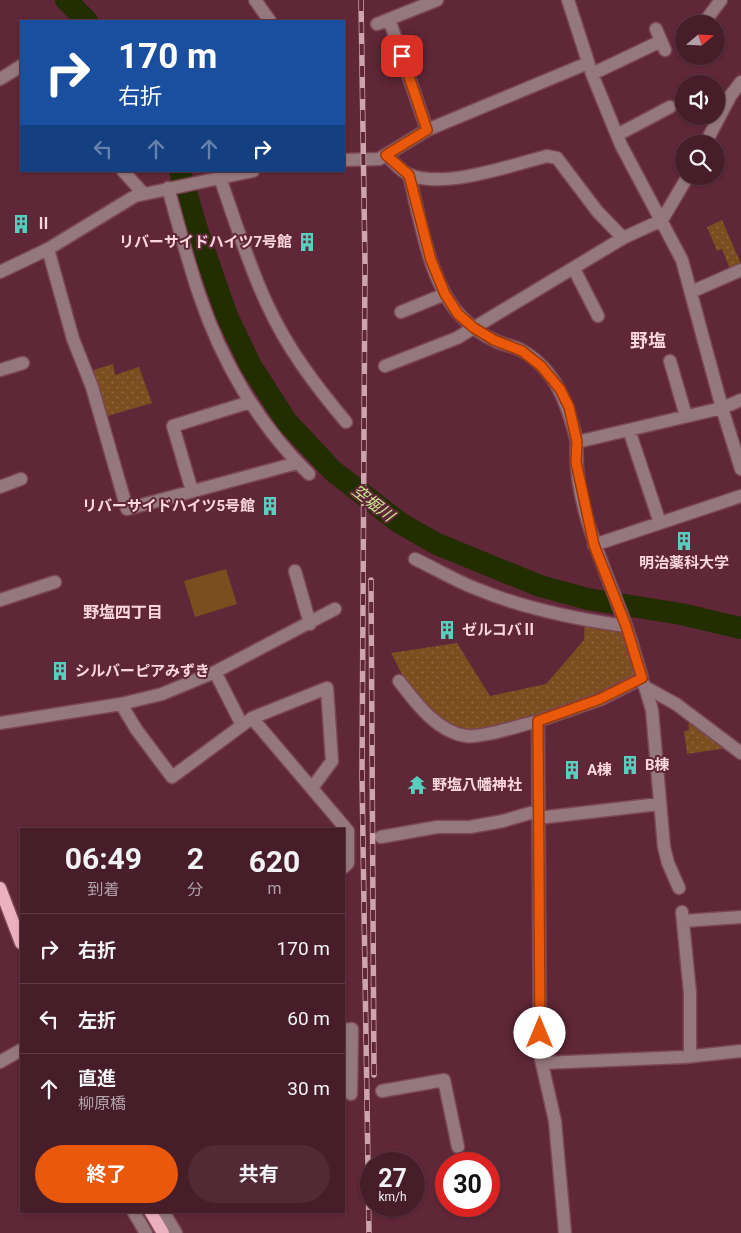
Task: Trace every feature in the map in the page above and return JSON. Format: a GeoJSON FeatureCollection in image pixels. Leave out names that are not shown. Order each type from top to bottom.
{"type":"FeatureCollection","features":[{"type":"Feature","properties":{"kind":"main road"},"geometry":{"type":"LineString","coordinates":[[0,888],[20,940]]}},
{"type":"Feature","properties":{"kind":"main road"},"geometry":{"type":"LineString","coordinates":[[151,1213],[163,1233]]}},
{"type":"Feature","properties":{"kind":"street"},"geometry":{"type":"LineString","coordinates":[[255,0],[269,20]]}},
{"type":"Feature","properties":{"kind":"street"},"geometry":{"type":"LineString","coordinates":[[377,24],[436,0]]}},
{"type":"Feature","properties":{"kind":"street"},"geometry":{"type":"LineString","coordinates":[[568,0],[590,69],[617,135],[642,188],[662,220],[682,260],[722,408],[741,469]]}},
{"type":"Feature","properties":{"kind":"street"},"geometry":{"type":"LineString","coordinates":[[710,15],[721,0]]}},
{"type":"Feature","properties":{"kind":"street"},"geometry":{"type":"LineString","coordinates":[[389,19],[427,130]]}},
{"type":"Feature","properties":{"kind":"street"},"geometry":{"type":"LineString","coordinates":[[345,160],[379,159],[427,130],[590,69],[661,40]]}},
{"type":"Feature","properties":{"kind":"street"},"geometry":{"type":"LineString","coordinates":[[0,79],[20,68]]}},
{"type":"Feature","properties":{"kind":"street"},"geometry":{"type":"LineString","coordinates":[[710,135],[731,95],[741,82]]}},
{"type":"Feature","properties":{"kind":"street"},"geometry":{"type":"LineString","coordinates":[[617,135],[670,107]]}},
{"type":"Feature","properties":{"kind":"street"},"geometry":{"type":"LineString","coordinates":[[386,155],[409,175],[436,179],[489,172],[547,156],[557,158],[597,211],[623,238]]}},
{"type":"Feature","properties":{"kind":"street"},"geometry":{"type":"LineString","coordinates":[[124,172],[143,193]]}},
{"type":"Feature","properties":{"kind":"street"},"geometry":{"type":"LineString","coordinates":[[0,272],[48,249],[143,193],[248,172]]}},
{"type":"Feature","properties":{"kind":"street"},"geometry":{"type":"LineString","coordinates":[[409,175],[431,260],[445,294],[458,314],[474,328],[494,340],[522,351],[541,366],[560,389],[569,407],[577,442],[576,462],[594,545],[625,624],[652,710],[664,847],[679,888]]}},
{"type":"Feature","properties":{"kind":"street"},"geometry":{"type":"LineString","coordinates":[[220,178],[256,278],[282,334],[298,361],[346,422]]}},
{"type":"Feature","properties":{"kind":"street"},"geometry":{"type":"LineString","coordinates":[[385,366],[457,338],[623,238],[662,220],[683,185]]}},
{"type":"Feature","properties":{"kind":"street"},"geometry":{"type":"LineString","coordinates":[[168,188],[199,294],[227,361],[250,402],[297,464],[309,474]]}},
{"type":"Feature","properties":{"kind":"street"},"geometry":{"type":"LineString","coordinates":[[48,249],[73,339],[92,387],[127,509],[297,464]]}},
{"type":"Feature","properties":{"kind":"street"},"geometry":{"type":"LineString","coordinates":[[574,269],[598,316]]}},
{"type":"Feature","properties":{"kind":"street"},"geometry":{"type":"LineString","coordinates":[[691,292],[741,270]]}},
{"type":"Feature","properties":{"kind":"street"},"geometry":{"type":"LineString","coordinates":[[401,312],[445,294]]}},
{"type":"Feature","properties":{"kind":"street"},"geometry":{"type":"LineString","coordinates":[[670,361],[686,416]]}},
{"type":"Feature","properties":{"kind":"street"},"geometry":{"type":"LineString","coordinates":[[0,370],[22,363]]}},
{"type":"Feature","properties":{"kind":"street"},"geometry":{"type":"LineString","coordinates":[[577,442],[722,408],[741,400]]}},
{"type":"Feature","properties":{"kind":"street"},"geometry":{"type":"LineString","coordinates":[[192,491],[174,426],[250,402]]}},
{"type":"Feature","properties":{"kind":"street"},"geometry":{"type":"LineString","coordinates":[[629,430],[660,523]]}},
{"type":"Feature","properties":{"kind":"street"},"geometry":{"type":"LineString","coordinates":[[0,487],[22,479]]}},
{"type":"Feature","properties":{"kind":"street"},"geometry":{"type":"LineString","coordinates":[[594,545],[741,496]]}},
{"type":"Feature","properties":{"kind":"street"},"geometry":{"type":"LineString","coordinates":[[415,559],[476,588],[541,611],[625,624]]}},
{"type":"Feature","properties":{"kind":"street"},"geometry":{"type":"LineString","coordinates":[[295,571],[310,624]]}},
{"type":"Feature","properties":{"kind":"street"},"geometry":{"type":"LineString","coordinates":[[0,600],[55,582]]}},
{"type":"Feature","properties":{"kind":"street"},"geometry":{"type":"LineString","coordinates":[[0,723],[121,704],[162,694],[215,672],[335,610]]}},
{"type":"Feature","properties":{"kind":"street"},"geometry":{"type":"LineString","coordinates":[[215,672],[247,721],[312,788],[345,828]]}},
{"type":"Feature","properties":{"kind":"street"},"geometry":{"type":"LineString","coordinates":[[399,681],[441,726],[452,732],[468,736],[538,721],[644,683]]}},
{"type":"Feature","properties":{"kind":"street"},"geometry":{"type":"LineString","coordinates":[[644,683],[676,704],[741,753]]}},
{"type":"Feature","properties":{"kind":"street"},"geometry":{"type":"LineString","coordinates":[[121,704],[136,729],[172,777],[247,721],[327,688],[332,761],[312,788]]}},
{"type":"Feature","properties":{"kind":"street"},"geometry":{"type":"LineString","coordinates":[[538,721],[541,1059],[554,1121],[565,1233]]}},
{"type":"Feature","properties":{"kind":"street"},"geometry":{"type":"LineString","coordinates":[[381,837],[437,826],[470,826],[538,814],[659,804]]}},
{"type":"Feature","properties":{"kind":"street"},"geometry":{"type":"LineString","coordinates":[[345,828],[348,832],[348,863],[345,866]]}},
{"type":"Feature","properties":{"kind":"street"},"geometry":{"type":"LineString","coordinates":[[690,1056],[690,993],[683,917],[741,917]]}},
{"type":"Feature","properties":{"kind":"street"},"geometry":{"type":"LineString","coordinates":[[345,1030],[352,1029],[351,1094]]}},
{"type":"Feature","properties":{"kind":"street"},"geometry":{"type":"LineString","coordinates":[[0,1062],[20,1051]]}},
{"type":"Feature","properties":{"kind":"street"},"geometry":{"type":"LineString","coordinates":[[541,1059],[690,1056],[741,1051]]}},
{"type":"Feature","properties":{"kind":"street"},"geometry":{"type":"LineString","coordinates":[[382,1091],[444,1080],[458,1147]]}},
{"type":"Feature","properties":{"kind":"street"},"geometry":{"type":"LineString","coordinates":[[134,1213],[146,1233]]}},
{"type":"Feature","properties":{"kind":"street"},"geometry":{"type":"LineString","coordinates":[[164,1213],[176,1233]]}},
{"type":"Feature","properties":{"kind":"shaded area"},"geometry":{"type":"Polygon","coordinates":[[[722,220],[741,264],[730,269],[722,249],[717,251],[707,227],[722,220]]]}},
{"type":"Feature","properties":{"kind":"shaded area"},"geometry":{"type":"Polygon","coordinates":[[[113,364],[115,375],[139,367],[152,403],[101,418],[87,372],[113,364]]]}},
{"type":"Feature","properties":{"kind":"shaded area"},"geometry":{"type":"Polygon","coordinates":[[[226,569],[237,604],[195,617],[184,581],[226,569]]]}},
{"type":"Feature","properties":{"kind":"shaded area"},"geometry":{"type":"Polygon","coordinates":[[[585,619],[626,626],[642,678],[601,699],[468,736],[441,726],[404,678],[391,653],[457,643],[490,696],[546,684],[584,640],[585,619]]]}},
{"type":"Feature","properties":{"kind":"shaded area"},"geometry":{"type":"Polygon","coordinates":[[[688,719],[727,748],[687,754],[684,731],[689,730],[688,719]]]}},
{"type":"Feature","properties":{"kind":"waterway","name":"空堀川"},"geometry":{"type":"LineString","coordinates":[[66,0],[86,20]]}},
{"type":"Feature","properties":{"kind":"waterway","name":"空堀川"},"geometry":{"type":"LineString","coordinates":[[180,172],[198,233],[227,316],[251,366],[287,422],[333,471],[400,523],[437,544],[540,586],[588,599],[681,614],[741,628]]}},
{"type":"Feature","properties":{"kind":"railway"},"geometry":{"type":"LineString","coordinates":[[361,0],[365,264],[362,775],[369,1233]]}},
{"type":"Feature","properties":{"kind":"railway"},"geometry":{"type":"LineString","coordinates":[[371,580],[374,1075]]}},
{"type":"Feature","properties":{"kind":"place","name":"Ⅱ"},"geometry":{"type":"Point","coordinates":[21,224]}},
{"type":"Feature","properties":{"kind":"place","name":"リバーサイドハイツ7号館"},"geometry":{"type":"Point","coordinates":[307,242]}},
{"type":"Feature","properties":{"kind":"place","name":"リバーサイドハイツ5号館"},"geometry":{"type":"Point","coordinates":[270,506]}},
{"type":"Feature","properties":{"kind":"place","name":"明治薬科大学"},"geometry":{"type":"Point","coordinates":[684,541]}},
{"type":"Feature","properties":{"kind":"place","name":"ゼルコバⅡ"},"geometry":{"type":"Point","coordinates":[447,630]}},
{"type":"Feature","properties":{"kind":"place","name":"シルバーピアみずき"},"geometry":{"type":"Point","coordinates":[60,671]}},
{"type":"Feature","properties":{"kind":"place","name":"B棟"},"geometry":{"type":"Point","coordinates":[630,765]}},
{"type":"Feature","properties":{"kind":"place","name":"A棟"},"geometry":{"type":"Point","coordinates":[572,770]}},
{"type":"Feature","properties":{"kind":"place","name":"野塩八幡神社"},"geometry":{"type":"Point","coordinates":[417,785]}},
{"type":"Feature","properties":{"kind":"district","name":"野塩"},"geometry":{"type":"Point","coordinates":[648,340]}},
{"type":"Feature","properties":{"kind":"district","name":"野塩四丁目"},"geometry":{"type":"Point","coordinates":[123,612]}},
{"type":"Feature","properties":{"kind":"route"},"geometry":{"type":"LineString","coordinates":[[402,56],[427,130],[386,155],[409,175],[431,260],[445,294],[458,314],[474,328],[494,340],[522,351],[541,366],[560,389],[569,407],[577,442],[576,462],[594,545],[626,626],[642,678],[600,699],[550,719],[538,721],[537,811],[540,1033]]}}]}
